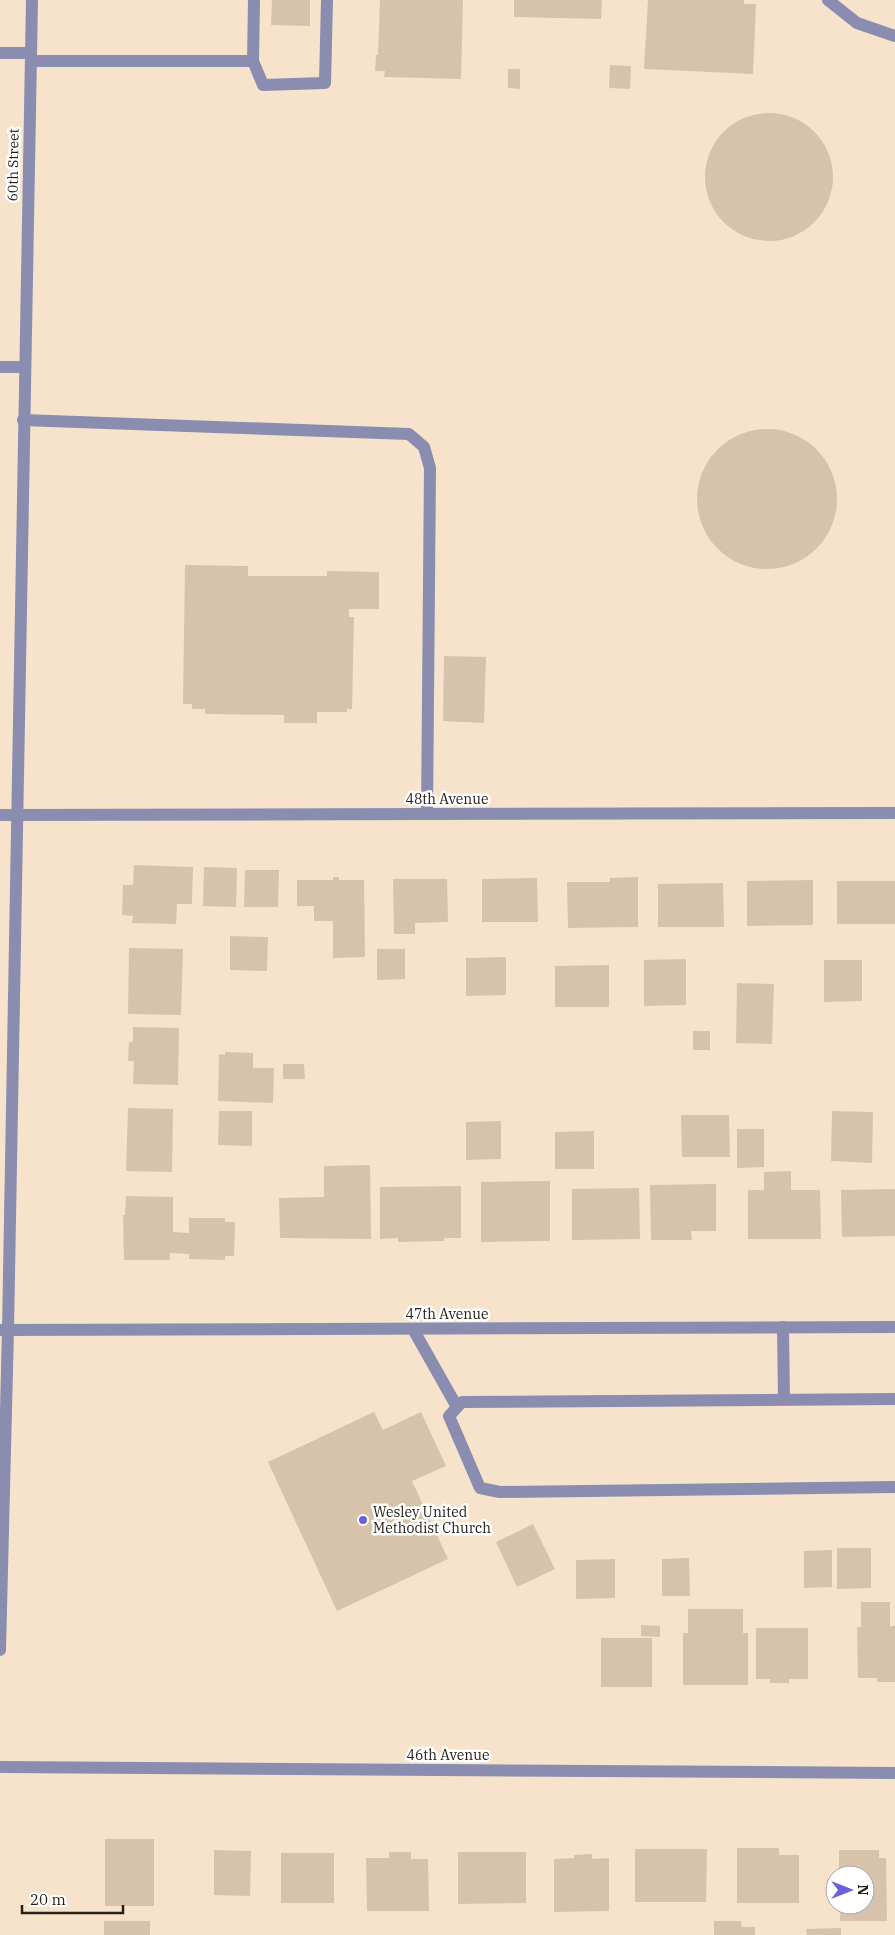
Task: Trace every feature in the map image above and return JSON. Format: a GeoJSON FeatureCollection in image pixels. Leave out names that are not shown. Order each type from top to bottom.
{"type":"FeatureCollection","features":[{"type":"Feature","properties":{"kind":"street","name":"60th Street"},"geometry":{"type":"LineString","coordinates":[[0,1650],[4,1330],[17,815],[32,0]]}},
{"type":"Feature","properties":{"kind":"street"},"geometry":{"type":"LineString","coordinates":[[254,0],[253,61],[263,85],[325,83],[327,0]]}},
{"type":"Feature","properties":{"kind":"street"},"geometry":{"type":"LineString","coordinates":[[828,0],[857,23],[895,36]]}},
{"type":"Feature","properties":{"kind":"street"},"geometry":{"type":"LineString","coordinates":[[0,53],[31,57],[253,61]]}},
{"type":"Feature","properties":{"kind":"street"},"geometry":{"type":"LineString","coordinates":[[0,367],[24,367]]}},
{"type":"Feature","properties":{"kind":"street"},"geometry":{"type":"LineString","coordinates":[[24,420],[409,434],[424,447],[430,468],[427,814]]}},
{"type":"Feature","properties":{"kind":"street","name":"48th Avenue"},"geometry":{"type":"LineString","coordinates":[[0,815],[895,813]]}},
{"type":"Feature","properties":{"kind":"street"},"geometry":{"type":"LineString","coordinates":[[783,1327],[784,1399]]}},
{"type":"Feature","properties":{"kind":"street","name":"47th Avenue"},"geometry":{"type":"LineString","coordinates":[[4,1330],[895,1327]]}},
{"type":"Feature","properties":{"kind":"street"},"geometry":{"type":"LineString","coordinates":[[413,1329],[457,1407]]}},
{"type":"Feature","properties":{"kind":"street"},"geometry":{"type":"LineString","coordinates":[[895,1399],[462,1402],[449,1416],[480,1488],[500,1492],[895,1487]]}},
{"type":"Feature","properties":{"kind":"street","name":"46th Avenue"},"geometry":{"type":"LineString","coordinates":[[0,1767],[895,1773]]}},
{"type":"Feature","properties":{"kind":"building"},"geometry":{"type":"Polygon","coordinates":[[[272,0],[310,0],[310,26],[271,25],[272,0]]]}},
{"type":"Feature","properties":{"kind":"building"},"geometry":{"type":"Polygon","coordinates":[[[380,0],[463,0],[461,79],[384,77],[385,71],[375,71],[376,55],[378,55],[380,0]]]}},
{"type":"Feature","properties":{"kind":"building"},"geometry":{"type":"Polygon","coordinates":[[[514,0],[602,0],[601,19],[514,17],[514,0]]]}},
{"type":"Feature","properties":{"kind":"building"},"geometry":{"type":"Polygon","coordinates":[[[648,0],[744,0],[744,4],[756,4],[753,74],[644,69],[648,0]]]}},
{"type":"Feature","properties":{"kind":"building"},"geometry":{"type":"Polygon","coordinates":[[[610,65],[631,66],[630,89],[609,88],[610,65]]]}},
{"type":"Feature","properties":{"kind":"building"},"geometry":{"type":"Polygon","coordinates":[[[508,69],[520,69],[520,89],[508,88],[508,69]]]}},
{"type":"Feature","properties":{"kind":"building"},"geometry":{"type":"Polygon","coordinates":[[[769,113],[793,118],[814,132],[828,153],[833,177],[828,201],[814,222],[793,236],[769,241],[745,236],[724,222],[710,201],[705,177],[710,153],[724,132],[745,118],[769,113]]]}},
{"type":"Feature","properties":{"kind":"building"},"geometry":{"type":"Polygon","coordinates":[[[767,429],[781,430],[794,434],[817,449],[832,472],[836,485],[836,513],[832,526],[817,549],[794,564],[781,568],[767,569],[753,568],[740,564],[717,549],[702,526],[698,513],[697,499],[698,485],[702,472],[717,449],[740,434],[753,430],[767,429]]]}},
{"type":"Feature","properties":{"kind":"building"},"geometry":{"type":"Polygon","coordinates":[[[185,565],[248,566],[248,576],[327,576],[327,571],[379,572],[379,609],[349,609],[349,617],[354,617],[352,709],[347,709],[347,712],[317,712],[317,723],[284,723],[284,715],[205,714],[205,709],[192,709],[192,704],[183,704],[185,565]]]}},
{"type":"Feature","properties":{"kind":"building"},"geometry":{"type":"Polygon","coordinates":[[[444,656],[486,657],[484,723],[443,721],[444,656]]]}},
{"type":"Feature","properties":{"kind":"building"},"geometry":{"type":"Polygon","coordinates":[[[134,865],[193,867],[192,904],[177,904],[176,924],[132,923],[133,916],[122,915],[123,885],[133,885],[134,865]]]}},
{"type":"Feature","properties":{"kind":"building"},"geometry":{"type":"Polygon","coordinates":[[[204,867],[237,868],[236,907],[203,906],[204,867]]]}},
{"type":"Feature","properties":{"kind":"building"},"geometry":{"type":"Polygon","coordinates":[[[245,870],[279,870],[278,907],[244,907],[245,870]]]}},
{"type":"Feature","properties":{"kind":"building"},"geometry":{"type":"Polygon","coordinates":[[[333,877],[339,877],[339,880],[364,880],[365,957],[333,958],[333,921],[314,921],[314,906],[297,906],[297,880],[333,880],[333,877]]]}},
{"type":"Feature","properties":{"kind":"building"},"geometry":{"type":"Polygon","coordinates":[[[638,877],[638,927],[568,928],[567,882],[610,882],[610,878],[638,877]]]}},
{"type":"Feature","properties":{"kind":"building"},"geometry":{"type":"Polygon","coordinates":[[[537,878],[538,922],[482,922],[482,879],[537,878]]]}},
{"type":"Feature","properties":{"kind":"building"},"geometry":{"type":"Polygon","coordinates":[[[393,879],[447,879],[448,922],[415,923],[415,934],[394,934],[393,879]]]}},
{"type":"Feature","properties":{"kind":"building"},"geometry":{"type":"Polygon","coordinates":[[[813,880],[813,925],[747,926],[747,881],[813,880]]]}},
{"type":"Feature","properties":{"kind":"building"},"geometry":{"type":"Polygon","coordinates":[[[837,881],[895,881],[895,924],[837,924],[837,881]]]}},
{"type":"Feature","properties":{"kind":"building"},"geometry":{"type":"Polygon","coordinates":[[[723,883],[724,927],[658,927],[658,884],[723,883]]]}},
{"type":"Feature","properties":{"kind":"building"},"geometry":{"type":"Polygon","coordinates":[[[230,936],[268,937],[267,971],[230,970],[230,936]]]}},
{"type":"Feature","properties":{"kind":"building"},"geometry":{"type":"Polygon","coordinates":[[[129,948],[183,949],[181,1015],[128,1014],[129,948]]]}},
{"type":"Feature","properties":{"kind":"building"},"geometry":{"type":"Polygon","coordinates":[[[377,949],[405,949],[405,979],[377,980],[377,949]]]}},
{"type":"Feature","properties":{"kind":"building"},"geometry":{"type":"Polygon","coordinates":[[[506,957],[506,995],[466,996],[466,958],[506,957]]]}},
{"type":"Feature","properties":{"kind":"building"},"geometry":{"type":"Polygon","coordinates":[[[686,959],[686,1005],[644,1006],[644,960],[686,959]]]}},
{"type":"Feature","properties":{"kind":"building"},"geometry":{"type":"Polygon","coordinates":[[[824,960],[862,960],[862,1001],[824,1002],[824,960]]]}},
{"type":"Feature","properties":{"kind":"building"},"geometry":{"type":"Polygon","coordinates":[[[609,965],[609,1007],[555,1007],[555,966],[609,965]]]}},
{"type":"Feature","properties":{"kind":"building"},"geometry":{"type":"Polygon","coordinates":[[[737,983],[774,984],[772,1044],[736,1043],[737,983]]]}},
{"type":"Feature","properties":{"kind":"building"},"geometry":{"type":"Polygon","coordinates":[[[133,1027],[179,1028],[178,1085],[133,1084],[134,1061],[128,1061],[129,1042],[133,1042],[133,1027]]]}},
{"type":"Feature","properties":{"kind":"building"},"geometry":{"type":"Polygon","coordinates":[[[693,1031],[710,1031],[710,1050],[693,1050],[693,1031]]]}},
{"type":"Feature","properties":{"kind":"building"},"geometry":{"type":"Polygon","coordinates":[[[225,1052],[253,1053],[253,1068],[274,1068],[273,1103],[218,1101],[219,1054],[225,1055],[225,1052]]]}},
{"type":"Feature","properties":{"kind":"building"},"geometry":{"type":"Polygon","coordinates":[[[283,1064],[304,1064],[305,1079],[283,1079],[283,1064]]]}},
{"type":"Feature","properties":{"kind":"building"},"geometry":{"type":"Polygon","coordinates":[[[128,1108],[173,1109],[172,1172],[126,1171],[128,1108]]]}},
{"type":"Feature","properties":{"kind":"building"},"geometry":{"type":"Polygon","coordinates":[[[219,1111],[252,1111],[252,1146],[218,1145],[219,1111]]]}},
{"type":"Feature","properties":{"kind":"building"},"geometry":{"type":"Polygon","coordinates":[[[832,1111],[873,1112],[872,1163],[831,1161],[832,1111]]]}},
{"type":"Feature","properties":{"kind":"building"},"geometry":{"type":"Polygon","coordinates":[[[681,1115],[729,1115],[730,1157],[682,1157],[681,1115]]]}},
{"type":"Feature","properties":{"kind":"building"},"geometry":{"type":"Polygon","coordinates":[[[501,1121],[501,1159],[466,1160],[466,1122],[501,1121]]]}},
{"type":"Feature","properties":{"kind":"building"},"geometry":{"type":"Polygon","coordinates":[[[737,1129],[764,1129],[764,1167],[737,1168],[737,1129]]]}},
{"type":"Feature","properties":{"kind":"building"},"geometry":{"type":"Polygon","coordinates":[[[594,1131],[594,1169],[555,1169],[555,1132],[594,1131]]]}},
{"type":"Feature","properties":{"kind":"building"},"geometry":{"type":"Polygon","coordinates":[[[370,1165],[371,1239],[280,1238],[279,1198],[324,1197],[324,1166],[370,1165]]]}},
{"type":"Feature","properties":{"kind":"building"},"geometry":{"type":"Polygon","coordinates":[[[791,1171],[791,1190],[820,1190],[821,1239],[748,1239],[748,1190],[764,1190],[764,1172],[791,1171]]]}},
{"type":"Feature","properties":{"kind":"building"},"geometry":{"type":"Polygon","coordinates":[[[550,1181],[550,1241],[481,1242],[481,1182],[550,1181]]]}},
{"type":"Feature","properties":{"kind":"building"},"geometry":{"type":"Polygon","coordinates":[[[716,1184],[716,1231],[691,1231],[692,1240],[651,1240],[650,1185],[716,1184]]]}},
{"type":"Feature","properties":{"kind":"building"},"geometry":{"type":"Polygon","coordinates":[[[461,1186],[461,1238],[444,1238],[444,1241],[398,1242],[398,1238],[380,1239],[380,1187],[461,1186]]]}},
{"type":"Feature","properties":{"kind":"building"},"geometry":{"type":"Polygon","coordinates":[[[639,1188],[640,1239],[572,1240],[572,1189],[639,1188]]]}},
{"type":"Feature","properties":{"kind":"building"},"geometry":{"type":"Polygon","coordinates":[[[895,1189],[895,1236],[842,1237],[841,1190],[895,1189]]]}},
{"type":"Feature","properties":{"kind":"building"},"geometry":{"type":"Polygon","coordinates":[[[126,1196],[173,1197],[173,1232],[189,1233],[189,1218],[225,1218],[225,1222],[235,1222],[234,1256],[225,1256],[225,1260],[189,1259],[189,1254],[170,1253],[170,1260],[124,1260],[123,1215],[125,1215],[126,1196]]]}},
{"type":"Feature","properties":{"kind":"building","name":"Wesley United Methodist Church"},"geometry":{"type":"Polygon","coordinates":[[[374,1412],[383,1430],[421,1412],[446,1466],[412,1481],[448,1559],[337,1611],[268,1462],[374,1412]]]}},
{"type":"Feature","properties":{"kind":"building"},"geometry":{"type":"Polygon","coordinates":[[[533,1524],[555,1569],[517,1587],[496,1542],[533,1524]]]}},
{"type":"Feature","properties":{"kind":"building"},"geometry":{"type":"Polygon","coordinates":[[[837,1548],[871,1548],[871,1588],[837,1589],[837,1548]]]}},
{"type":"Feature","properties":{"kind":"building"},"geometry":{"type":"Polygon","coordinates":[[[832,1550],[832,1587],[804,1588],[804,1551],[832,1550]]]}},
{"type":"Feature","properties":{"kind":"building"},"geometry":{"type":"Polygon","coordinates":[[[689,1558],[690,1596],[662,1596],[662,1559],[689,1558]]]}},
{"type":"Feature","properties":{"kind":"building"},"geometry":{"type":"Polygon","coordinates":[[[615,1559],[615,1598],[576,1599],[576,1560],[615,1559]]]}},
{"type":"Feature","properties":{"kind":"building"},"geometry":{"type":"Polygon","coordinates":[[[861,1602],[890,1602],[890,1626],[895,1626],[895,1682],[877,1682],[877,1678],[858,1678],[857,1627],[861,1627],[861,1602]]]}},
{"type":"Feature","properties":{"kind":"building"},"geometry":{"type":"Polygon","coordinates":[[[688,1609],[743,1609],[743,1633],[748,1633],[748,1685],[683,1685],[683,1633],[688,1633],[688,1609]]]}},
{"type":"Feature","properties":{"kind":"building"},"geometry":{"type":"Polygon","coordinates":[[[641,1625],[660,1626],[660,1637],[641,1636],[641,1625]]]}},
{"type":"Feature","properties":{"kind":"building"},"geometry":{"type":"Polygon","coordinates":[[[756,1628],[808,1628],[808,1679],[789,1679],[789,1683],[770,1683],[770,1679],[756,1679],[756,1628]]]}},
{"type":"Feature","properties":{"kind":"building"},"geometry":{"type":"Polygon","coordinates":[[[601,1638],[652,1638],[652,1687],[601,1687],[601,1638]]]}},
{"type":"Feature","properties":{"kind":"building"},"geometry":{"type":"Polygon","coordinates":[[[105,1839],[154,1839],[154,1906],[105,1906],[105,1839]]]}},
{"type":"Feature","properties":{"kind":"building"},"geometry":{"type":"Polygon","coordinates":[[[737,1848],[779,1848],[779,1855],[799,1855],[799,1903],[737,1903],[737,1848]]]}},
{"type":"Feature","properties":{"kind":"building"},"geometry":{"type":"Polygon","coordinates":[[[635,1849],[707,1849],[706,1902],[635,1902],[635,1849]]]}},
{"type":"Feature","properties":{"kind":"building"},"geometry":{"type":"Polygon","coordinates":[[[214,1850],[251,1851],[250,1896],[214,1895],[214,1850]]]}},
{"type":"Feature","properties":{"kind":"building"},"geometry":{"type":"Polygon","coordinates":[[[839,1850],[879,1850],[879,1858],[886,1858],[887,1921],[840,1921],[840,1915],[875,1915],[875,1865],[839,1865],[839,1850]]]}},
{"type":"Feature","properties":{"kind":"building"},"geometry":{"type":"Polygon","coordinates":[[[389,1852],[411,1852],[411,1859],[428,1859],[429,1911],[367,1911],[366,1858],[389,1858],[389,1852]]]}},
{"type":"Feature","properties":{"kind":"building"},"geometry":{"type":"Polygon","coordinates":[[[458,1852],[526,1852],[526,1903],[458,1904],[458,1852]]]}},
{"type":"Feature","properties":{"kind":"building"},"geometry":{"type":"Polygon","coordinates":[[[281,1853],[334,1853],[334,1903],[281,1903],[281,1853]]]}},
{"type":"Feature","properties":{"kind":"building"},"geometry":{"type":"Polygon","coordinates":[[[592,1854],[592,1859],[609,1858],[609,1911],[554,1912],[554,1859],[574,1858],[574,1855],[592,1854]]]}},
{"type":"Feature","properties":{"kind":"building"},"geometry":{"type":"Polygon","coordinates":[[[104,1921],[150,1921],[150,1935],[104,1935],[104,1921]]]}},
{"type":"Feature","properties":{"kind":"building"},"geometry":{"type":"Polygon","coordinates":[[[714,1921],[741,1921],[742,1927],[755,1927],[755,1935],[714,1935],[714,1921]]]}},
{"type":"Feature","properties":{"kind":"building"},"geometry":{"type":"Polygon","coordinates":[[[841,1928],[841,1935],[807,1935],[806,1929],[841,1928]]]}},
{"type":"Feature","properties":{"kind":"place","name":"Wesley United Methodist Church"},"geometry":{"type":"Point","coordinates":[363,1520]}}]}
